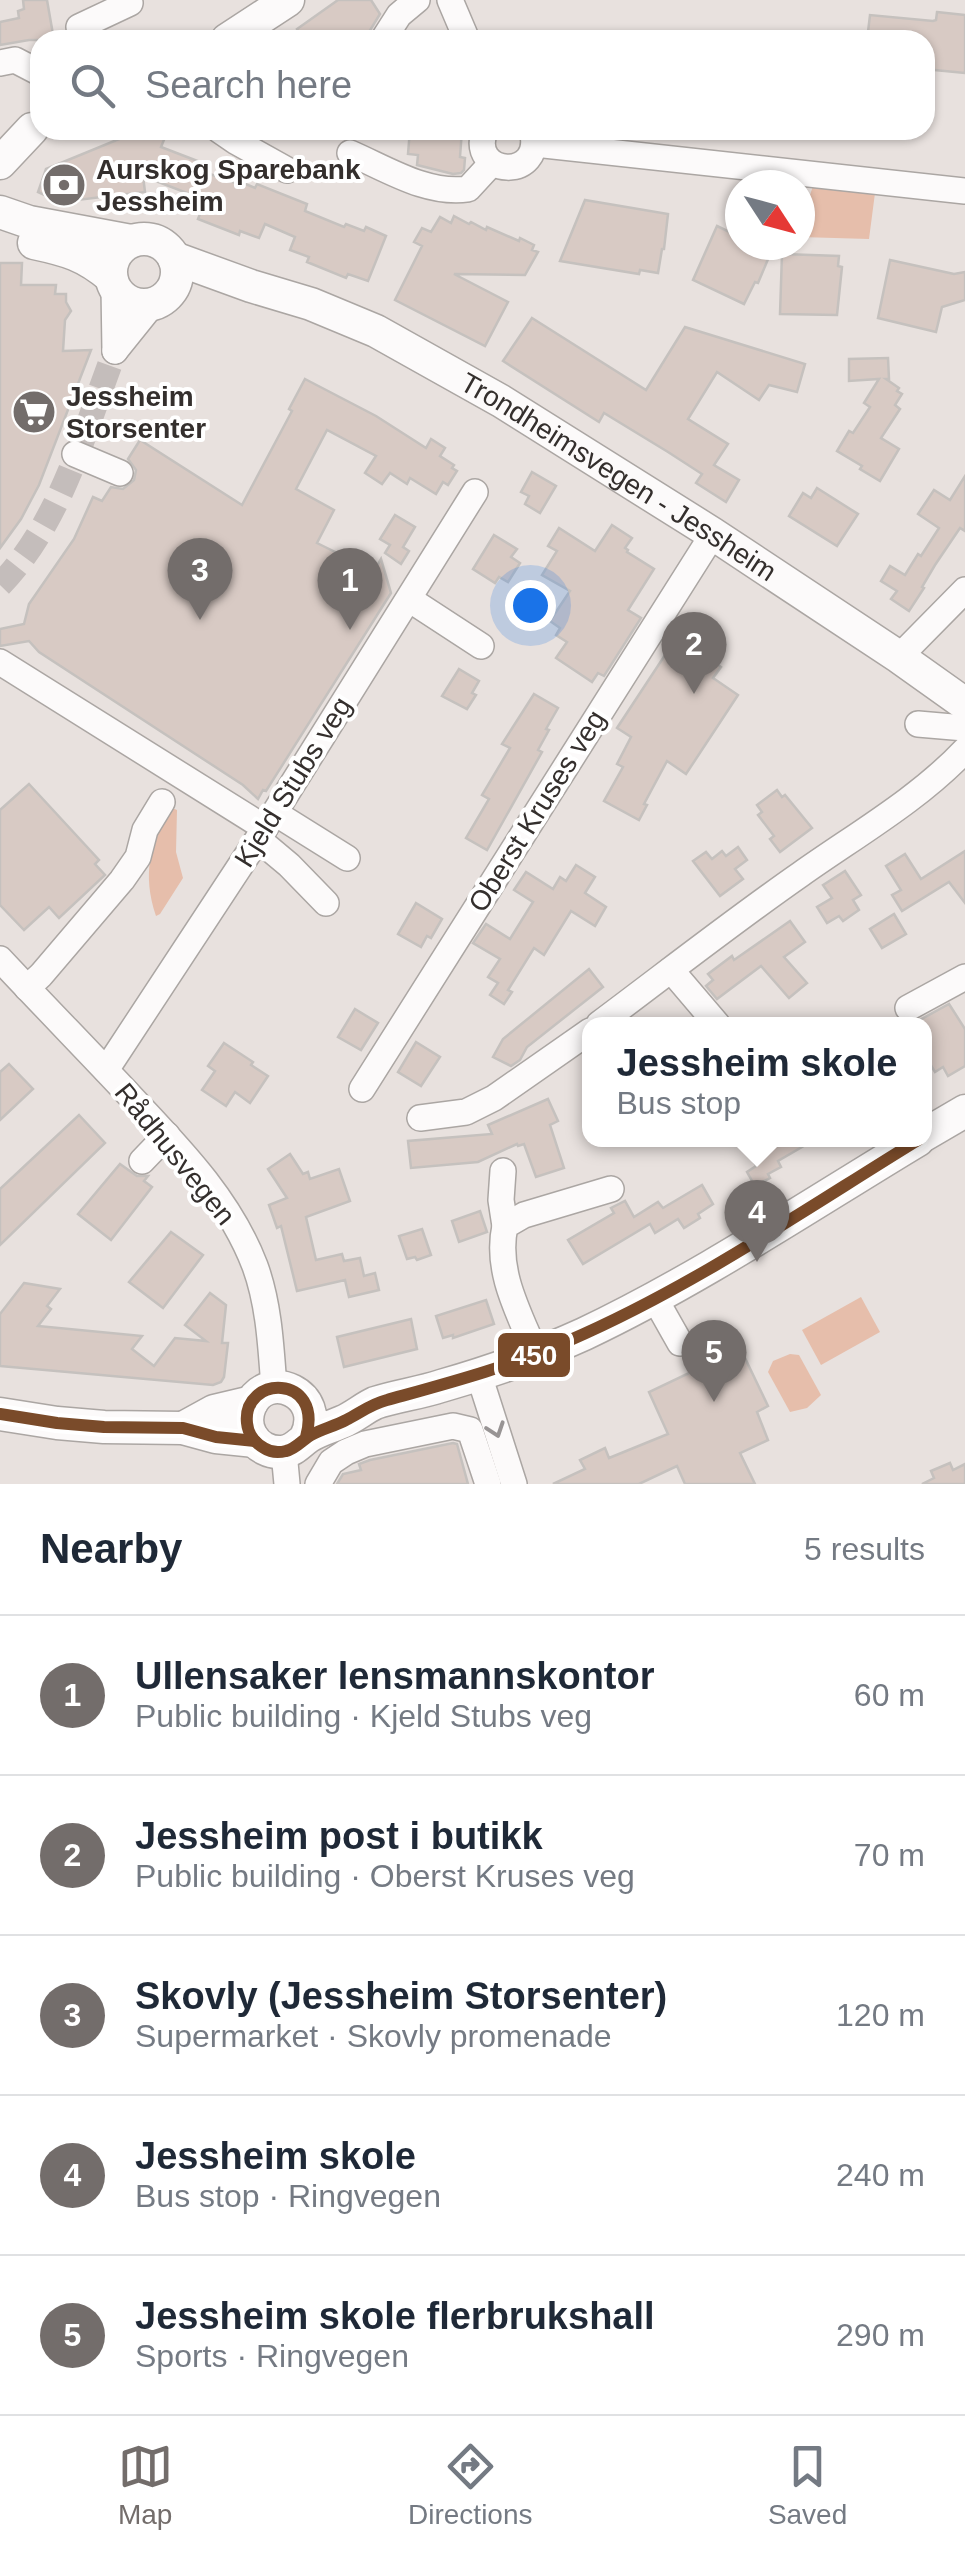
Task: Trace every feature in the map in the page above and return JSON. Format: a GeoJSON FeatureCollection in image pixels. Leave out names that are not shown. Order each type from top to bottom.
{"type":"FeatureCollection","features":[{"type":"Feature","properties":{"kind":"main road"},"geometry":{"type":"LineString","coordinates":[[242,30],[288,0]]}},
{"type":"Feature","properties":{"kind":"main road"},"geometry":{"type":"LineString","coordinates":[[0,140],[30,129]]}},
{"type":"Feature","properties":{"kind":"main road"},"geometry":{"type":"LineString","coordinates":[[0,162],[30,133]]}},
{"type":"Feature","properties":{"kind":"main road"},"geometry":{"type":"LineString","coordinates":[[0,212],[30,222],[131,241],[151,239],[161,243],[174,258],[177,278],[159,301],[134,304],[93,262],[70,250],[0,236]]}},
{"type":"Feature","properties":{"kind":"main road"},"geometry":{"type":"LineString","coordinates":[[112,282],[115,256],[131,241]]}},
{"type":"Feature","properties":{"kind":"main road","name":"Trondheimsvegen - Jessheim"},"geometry":{"type":"LineString","coordinates":[[174,258],[311,304],[376,331],[501,401],[899,656],[965,704]]}},
{"type":"Feature","properties":{"kind":"main road","name":"Trondheimsvegen - Jessheim"},"geometry":{"type":"LineString","coordinates":[[159,301],[252,286]]}},
{"type":"Feature","properties":{"kind":"main road"},"geometry":{"type":"LineString","coordinates":[[932,1131],[965,1111]]}},
{"type":"Feature","properties":{"kind":"main road"},"geometry":{"type":"LineString","coordinates":[[1,1418],[104,1427],[183,1428],[283,1454],[374,1404],[479,1375],[585,1333],[654,1297],[906,1147]]}},
{"type":"Feature","properties":{"kind":"main road"},"geometry":{"type":"LineString","coordinates":[[183,1428],[214,1411],[276,1395],[374,1404]]}},
{"type":"Feature","properties":{"kind":"main road"},"geometry":{"type":"LineString","coordinates":[[276,1395],[246,1418],[250,1434],[283,1454]]}},
{"type":"Feature","properties":{"kind":"main road"},"geometry":{"type":"LineString","coordinates":[[276,1395],[307,1404],[311,1420],[283,1454]]}},
{"type":"Feature","properties":{"kind":"street"},"geometry":{"type":"LineString","coordinates":[[390,30],[417,0]]}},
{"type":"Feature","properties":{"kind":"street"},"geometry":{"type":"LineString","coordinates":[[450,0],[463,30]]}},
{"type":"Feature","properties":{"kind":"street"},"geometry":{"type":"LineString","coordinates":[[76,23],[130,3]]}},
{"type":"Feature","properties":{"kind":"street"},"geometry":{"type":"LineString","coordinates":[[0,63],[15,60],[30,68]]}},
{"type":"Feature","properties":{"kind":"street"},"geometry":{"type":"LineString","coordinates":[[232,140],[287,170]]}},
{"type":"Feature","properties":{"kind":"street"},"geometry":{"type":"LineString","coordinates":[[482,140],[483,150],[492,163],[506,168],[516,167],[531,155],[534,140]]}},
{"type":"Feature","properties":{"kind":"street"},"geometry":{"type":"LineString","coordinates":[[558,140],[965,191]]}},
{"type":"Feature","properties":{"kind":"street"},"geometry":{"type":"LineString","coordinates":[[350,153],[425,186],[453,191],[468,189],[492,163]]}},
{"type":"Feature","properties":{"kind":"street"},"geometry":{"type":"LineString","coordinates":[[112,282],[115,351],[159,301]]}},
{"type":"Feature","properties":{"kind":"street"},"geometry":{"type":"LineString","coordinates":[[75,454],[120,473]]}},
{"type":"Feature","properties":{"kind":"street","name":"Kjeld Stubs veg"},"geometry":{"type":"LineString","coordinates":[[106,1070],[266,827],[475,492]]}},
{"type":"Feature","properties":{"kind":"street","name":"Oberst Kruses veg"},"geometry":{"type":"LineString","coordinates":[[362,1090],[712,534]]}},
{"type":"Feature","properties":{"kind":"street"},"geometry":{"type":"LineString","coordinates":[[899,656],[965,590]]}},
{"type":"Feature","properties":{"kind":"street"},"geometry":{"type":"LineString","coordinates":[[409,600],[482,646]]}},
{"type":"Feature","properties":{"kind":"street"},"geometry":{"type":"LineString","coordinates":[[0,662],[266,827],[347,858]]}},
{"type":"Feature","properties":{"kind":"street"},"geometry":{"type":"LineString","coordinates":[[918,724],[965,728]]}},
{"type":"Feature","properties":{"kind":"street"},"geometry":{"type":"LineString","coordinates":[[607,1017],[905,800],[965,750]]}},
{"type":"Feature","properties":{"kind":"street"},"geometry":{"type":"LineString","coordinates":[[27,988],[138,858],[145,830],[162,802]]}},
{"type":"Feature","properties":{"kind":"street"},"geometry":{"type":"LineString","coordinates":[[266,827],[288,866],[326,903]]}},
{"type":"Feature","properties":{"kind":"street","name":"Rådhusvegen"},"geometry":{"type":"LineString","coordinates":[[0,959],[167,1135],[219,1198],[254,1265],[264,1298],[276,1395]]}},
{"type":"Feature","properties":{"kind":"street"},"geometry":{"type":"LineString","coordinates":[[671,970],[710,1017]]}},
{"type":"Feature","properties":{"kind":"street"},"geometry":{"type":"LineString","coordinates":[[908,1008],[964,981]]}},
{"type":"Feature","properties":{"kind":"street"},"geometry":{"type":"LineString","coordinates":[[420,1118],[466,1112],[494,1098],[582,1037]]}},
{"type":"Feature","properties":{"kind":"street"},"geometry":{"type":"LineString","coordinates":[[142,1161],[167,1135]]}},
{"type":"Feature","properties":{"kind":"street"},"geometry":{"type":"LineString","coordinates":[[502,1171],[505,1226],[500,1246],[505,1277],[536,1354]]}},
{"type":"Feature","properties":{"kind":"street"},"geometry":{"type":"LineString","coordinates":[[505,1226],[524,1215],[611,1190]]}},
{"type":"Feature","properties":{"kind":"street"},"geometry":{"type":"LineString","coordinates":[[654,1297],[680,1343]]}},
{"type":"Feature","properties":{"kind":"street"},"geometry":{"type":"LineString","coordinates":[[479,1375],[514,1484]]}},
{"type":"Feature","properties":{"kind":"street"},"geometry":{"type":"LineString","coordinates":[[318,1484],[331,1462],[346,1452],[365,1444],[453,1426],[470,1430],[488,1484]]}},
{"type":"Feature","properties":{"kind":"shaded area"},"geometry":{"type":"Polygon","coordinates":[[[815,186],[875,193],[869,239],[815,237],[815,186]]]}},
{"type":"Feature","properties":{"kind":"shaded area"},"geometry":{"type":"Polygon","coordinates":[[[170,807],[177,810],[176,852],[183,878],[156,916],[149,886],[150,860],[170,807]]]}},
{"type":"Feature","properties":{"kind":"shaded area"},"geometry":{"type":"Polygon","coordinates":[[[861,1297],[880,1332],[821,1365],[802,1330],[861,1297]]]}},
{"type":"Feature","properties":{"kind":"shaded area"},"geometry":{"type":"Polygon","coordinates":[[[799,1355],[821,1395],[807,1408],[790,1412],[768,1372],[773,1361],[799,1355]]]}},
{"type":"Feature","properties":{"kind":"building"},"geometry":{"type":"Polygon","coordinates":[[[23,0],[47,0],[52,30],[30,30],[30,40],[0,45],[0,22],[19,18],[18,11],[24,9],[23,0]]]}},
{"type":"Feature","properties":{"kind":"building"},"geometry":{"type":"Polygon","coordinates":[[[338,0],[371,0],[380,14],[370,30],[297,29],[338,0]]]}},
{"type":"Feature","properties":{"kind":"building"},"geometry":{"type":"Polygon","coordinates":[[[937,12],[965,15],[965,73],[935,70],[935,30],[868,30],[870,15],[936,20],[937,12]]]}},
{"type":"Feature","properties":{"kind":"building"},"geometry":{"type":"Polygon","coordinates":[[[117,140],[164,140],[161,147],[200,162],[196,169],[255,188],[257,184],[307,204],[305,211],[344,227],[346,224],[364,231],[366,227],[386,236],[368,281],[348,274],[346,278],[307,262],[309,257],[290,250],[295,237],[265,224],[259,238],[240,231],[239,235],[198,219],[200,214],[182,207],[187,193],[143,176],[145,192],[60,202],[38,192],[46,169],[117,140]]]}},
{"type":"Feature","properties":{"kind":"building"},"geometry":{"type":"Polygon","coordinates":[[[409,140],[461,140],[464,170],[453,174],[417,165],[418,155],[408,154],[409,140]]]}},
{"type":"Feature","properties":{"kind":"building"},"geometry":{"type":"Polygon","coordinates":[[[585,200],[668,214],[658,273],[640,270],[639,274],[560,261],[585,200]]]}},
{"type":"Feature","properties":{"kind":"building"},"geometry":{"type":"Polygon","coordinates":[[[454,216],[519,241],[520,238],[534,245],[532,250],[538,252],[525,275],[454,274],[508,302],[485,346],[395,300],[422,246],[414,242],[422,228],[431,232],[440,217],[451,223],[454,216]]]}},
{"type":"Feature","properties":{"kind":"building"},"geometry":{"type":"Polygon","coordinates":[[[717,226],[725,230],[725,260],[768,260],[744,304],[693,280],[717,226]]]}},
{"type":"Feature","properties":{"kind":"building"},"geometry":{"type":"Polygon","coordinates":[[[839,256],[838,266],[842,267],[837,315],[780,314],[782,260],[839,256]]]}},
{"type":"Feature","properties":{"kind":"building"},"geometry":{"type":"Polygon","coordinates":[[[890,260],[954,274],[965,272],[965,300],[942,307],[936,332],[878,318],[890,260]]]}},
{"type":"Feature","properties":{"kind":"building","name":"Jessheim Storsenter"},"geometry":{"type":"Polygon","coordinates":[[[0,263],[22,263],[21,285],[56,285],[55,294],[66,294],[71,311],[65,320],[63,351],[91,350],[39,485],[0,548],[0,263]]]}},
{"type":"Feature","properties":{"kind":"building"},"geometry":{"type":"Polygon","coordinates":[[[532,318],[646,390],[685,327],[805,364],[797,392],[769,385],[759,400],[717,372],[688,419],[728,444],[714,465],[739,480],[726,502],[696,483],[702,474],[668,452],[604,413],[599,422],[503,361],[532,318]]]}},
{"type":"Feature","properties":{"kind":"building"},"geometry":{"type":"Polygon","coordinates":[[[888,358],[886,379],[902,394],[895,405],[900,409],[881,438],[899,449],[880,481],[837,451],[870,407],[864,403],[879,379],[849,381],[849,359],[888,358]]]}},
{"type":"Feature","properties":{"kind":"building"},"geometry":{"type":"Polygon","coordinates":[[[305,379],[376,416],[426,448],[431,439],[445,448],[440,456],[457,471],[436,494],[410,478],[407,484],[390,473],[382,484],[365,473],[376,456],[327,430],[296,489],[334,510],[317,543],[374,571],[381,559],[391,593],[258,799],[243,785],[39,652],[29,641],[0,646],[0,629],[24,624],[29,604],[74,539],[93,497],[102,501],[111,487],[123,489],[134,480],[136,470],[128,459],[140,440],[242,505],[305,379]]]}},
{"type":"Feature","properties":{"kind":"building"},"geometry":{"type":"Polygon","coordinates":[[[532,472],[556,486],[540,513],[525,504],[529,496],[521,492],[532,472]]]}},
{"type":"Feature","properties":{"kind":"building"},"geometry":{"type":"Polygon","coordinates":[[[965,476],[965,531],[960,528],[909,611],[891,599],[897,591],[881,581],[890,566],[905,575],[918,554],[921,556],[939,528],[918,514],[934,490],[950,500],[965,476]]]}},
{"type":"Feature","properties":{"kind":"building"},"geometry":{"type":"Polygon","coordinates":[[[817,488],[858,514],[837,546],[789,516],[803,493],[811,498],[817,488]]]}},
{"type":"Feature","properties":{"kind":"building"},"geometry":{"type":"Polygon","coordinates":[[[395,515],[415,527],[403,547],[409,551],[401,564],[385,553],[390,545],[380,539],[395,515]]]}},
{"type":"Feature","properties":{"kind":"building"},"geometry":{"type":"Polygon","coordinates":[[[612,525],[632,538],[625,548],[627,552],[654,569],[628,610],[641,618],[604,676],[598,673],[592,682],[556,658],[567,642],[556,635],[560,628],[550,621],[570,591],[542,575],[557,551],[548,546],[559,528],[595,551],[612,525]]]}},
{"type":"Feature","properties":{"kind":"building"},"geometry":{"type":"Polygon","coordinates":[[[494,535],[517,549],[511,557],[520,563],[508,582],[499,577],[495,583],[473,569],[494,535]]]}},
{"type":"Feature","properties":{"kind":"building"},"geometry":{"type":"Polygon","coordinates":[[[669,649],[694,666],[702,654],[721,667],[713,678],[738,695],[686,774],[667,761],[639,820],[604,801],[623,767],[617,764],[631,737],[617,728],[669,649]]]}},
{"type":"Feature","properties":{"kind":"building"},"geometry":{"type":"Polygon","coordinates":[[[459,669],[479,681],[467,709],[442,696],[459,669]]]}},
{"type":"Feature","properties":{"kind":"building"},"geometry":{"type":"Polygon","coordinates":[[[534,694],[558,708],[538,750],[542,752],[487,850],[466,838],[489,799],[482,795],[510,748],[502,744],[534,694]]]}},
{"type":"Feature","properties":{"kind":"building"},"geometry":{"type":"Polygon","coordinates":[[[29,784],[99,860],[95,864],[105,875],[59,918],[49,907],[24,930],[0,905],[0,810],[29,784]]]}},
{"type":"Feature","properties":{"kind":"building"},"geometry":{"type":"Polygon","coordinates":[[[777,790],[812,828],[780,852],[770,839],[774,836],[758,815],[762,812],[757,805],[777,790]]]}},
{"type":"Feature","properties":{"kind":"building"},"geometry":{"type":"Polygon","coordinates":[[[738,847],[747,860],[735,869],[743,879],[720,896],[693,861],[706,852],[712,859],[722,851],[726,856],[738,847]]]}},
{"type":"Feature","properties":{"kind":"building"},"geometry":{"type":"Polygon","coordinates":[[[965,851],[965,903],[949,882],[902,911],[892,895],[901,890],[886,866],[905,854],[921,879],[965,851]]]}},
{"type":"Feature","properties":{"kind":"building"},"geometry":{"type":"Polygon","coordinates":[[[576,865],[595,877],[585,893],[606,907],[595,926],[571,911],[544,955],[534,948],[508,990],[512,992],[504,1004],[490,995],[498,983],[488,977],[500,959],[473,943],[486,924],[510,939],[533,902],[514,890],[526,872],[553,889],[560,877],[566,881],[576,865]]]}},
{"type":"Feature","properties":{"kind":"building"},"geometry":{"type":"Polygon","coordinates":[[[845,871],[861,895],[853,900],[859,910],[843,921],[839,916],[827,923],[817,907],[832,898],[823,885],[845,871]]]}},
{"type":"Feature","properties":{"kind":"building"},"geometry":{"type":"Polygon","coordinates":[[[416,903],[442,919],[421,947],[398,934],[416,903]]]}},
{"type":"Feature","properties":{"kind":"building"},"geometry":{"type":"Polygon","coordinates":[[[894,914],[906,934],[882,948],[870,929],[894,914]]]}},
{"type":"Feature","properties":{"kind":"building"},"geometry":{"type":"Polygon","coordinates":[[[790,921],[805,942],[784,957],[807,983],[789,998],[761,966],[717,999],[706,986],[713,980],[708,974],[790,921]]]}},
{"type":"Feature","properties":{"kind":"building"},"geometry":{"type":"Polygon","coordinates":[[[589,969],[603,987],[527,1047],[520,1060],[511,1066],[493,1057],[503,1039],[589,969]]]}},
{"type":"Feature","properties":{"kind":"building"},"geometry":{"type":"Polygon","coordinates":[[[949,1004],[965,1029],[965,1066],[948,1076],[943,1067],[935,1072],[932,1067],[932,1017],[925,1017],[949,1004]]]}},
{"type":"Feature","properties":{"kind":"building"},"geometry":{"type":"Polygon","coordinates":[[[355,1009],[378,1023],[361,1050],[338,1037],[355,1009]]]}},
{"type":"Feature","properties":{"kind":"building"},"geometry":{"type":"Polygon","coordinates":[[[416,1042],[440,1057],[421,1086],[398,1072],[416,1042]]]}},
{"type":"Feature","properties":{"kind":"building"},"geometry":{"type":"Polygon","coordinates":[[[224,1043],[268,1076],[250,1103],[235,1092],[226,1106],[202,1090],[215,1071],[208,1066],[224,1043]]]}},
{"type":"Feature","properties":{"kind":"building"},"geometry":{"type":"Polygon","coordinates":[[[9,1064],[33,1089],[0,1120],[0,1072],[9,1064]]]}},
{"type":"Feature","properties":{"kind":"building"},"geometry":{"type":"Polygon","coordinates":[[[548,1099],[558,1121],[550,1125],[564,1168],[536,1177],[524,1144],[517,1144],[478,1162],[411,1168],[408,1141],[492,1134],[488,1125],[548,1099]]]}},
{"type":"Feature","properties":{"kind":"building"},"geometry":{"type":"Polygon","coordinates":[[[79,1115],[105,1143],[0,1245],[0,1189],[79,1115]]]}},
{"type":"Feature","properties":{"kind":"building"},"geometry":{"type":"Polygon","coordinates":[[[760,1147],[802,1147],[778,1161],[781,1167],[755,1186],[747,1172],[756,1166],[749,1153],[760,1147]]]}},
{"type":"Feature","properties":{"kind":"building"},"geometry":{"type":"Polygon","coordinates":[[[290,1154],[310,1179],[339,1169],[350,1201],[306,1217],[316,1260],[342,1254],[344,1261],[360,1258],[364,1276],[375,1273],[379,1290],[349,1297],[345,1280],[297,1291],[281,1226],[277,1228],[269,1205],[287,1198],[268,1169],[290,1154]]]}},
{"type":"Feature","properties":{"kind":"building"},"geometry":{"type":"Polygon","coordinates":[[[120,1164],[137,1176],[148,1176],[144,1181],[152,1187],[111,1240],[78,1214],[120,1164]]]}},
{"type":"Feature","properties":{"kind":"building"},"geometry":{"type":"Polygon","coordinates":[[[702,1185],[713,1204],[684,1228],[678,1219],[655,1233],[650,1224],[583,1264],[568,1240],[614,1213],[611,1208],[625,1201],[634,1217],[658,1202],[663,1208],[702,1185]]]}},
{"type":"Feature","properties":{"kind":"building"},"geometry":{"type":"Polygon","coordinates":[[[480,1211],[487,1232],[459,1242],[452,1221],[480,1211]]]}},
{"type":"Feature","properties":{"kind":"building"},"geometry":{"type":"Polygon","coordinates":[[[422,1229],[431,1255],[407,1259],[399,1236],[422,1229]]]}},
{"type":"Feature","properties":{"kind":"building"},"geometry":{"type":"Polygon","coordinates":[[[171,1232],[203,1255],[163,1308],[129,1282],[171,1232]]]}},
{"type":"Feature","properties":{"kind":"building"},"geometry":{"type":"Polygon","coordinates":[[[24,1283],[60,1289],[38,1326],[142,1336],[132,1349],[154,1366],[175,1338],[206,1341],[185,1325],[210,1293],[226,1305],[222,1343],[228,1343],[224,1377],[213,1385],[0,1366],[0,1314],[24,1283]]]}},
{"type":"Feature","properties":{"kind":"building"},"geometry":{"type":"Polygon","coordinates":[[[486,1300],[494,1324],[443,1338],[436,1316],[486,1300]]]}},
{"type":"Feature","properties":{"kind":"building"},"geometry":{"type":"Polygon","coordinates":[[[411,1319],[417,1349],[344,1367],[337,1337],[411,1319]]]}},
{"type":"Feature","properties":{"kind":"building"},"geometry":{"type":"Polygon","coordinates":[[[729,1354],[733,1361],[744,1356],[768,1406],[757,1412],[768,1440],[740,1453],[755,1484],[685,1484],[677,1466],[639,1484],[553,1484],[585,1469],[580,1460],[605,1448],[609,1458],[668,1434],[649,1392],[729,1354]]]}},
{"type":"Feature","properties":{"kind":"building"},"geometry":{"type":"Polygon","coordinates":[[[457,1444],[468,1484],[337,1484],[343,1474],[361,1470],[359,1464],[370,1460],[457,1444]]]}},
{"type":"Feature","properties":{"kind":"building"},"geometry":{"type":"Polygon","coordinates":[[[950,1463],[953,1470],[965,1464],[965,1484],[922,1484],[934,1478],[931,1471],[950,1463]]]}},
{"type":"Feature","properties":{"kind":"tunnel"},"geometry":{"type":"LineString","coordinates":[[0,585],[21,560],[55,504],[115,351]]}},
{"type":"Feature","properties":{"kind":"transit line","name":"450"},"geometry":{"type":"LineString","coordinates":[[306,1437],[308,1416],[304,1401],[294,1392],[268,1389],[249,1407],[247,1423],[253,1438],[266,1449],[283,1452],[381,1402],[546,1350],[614,1320],[703,1273],[907,1147]]}},
{"type":"Feature","properties":{"kind":"transit line","name":"450"},"geometry":{"type":"LineString","coordinates":[[0,1414],[104,1427],[183,1428],[255,1441]]}},
{"type":"Feature","properties":{"kind":"place","name":"Aurskog Sparebank Jessheim"},"geometry":{"type":"Point","coordinates":[64,185]}},
{"type":"Feature","properties":{"kind":"place","name":"Jessheim Storsenter"},"geometry":{"type":"Point","coordinates":[34,412]}},
{"type":"Feature","properties":{"kind":"place","name":"Skovly (Jessheim Storsenter)"},"geometry":{"type":"Point","coordinates":[200,620]}},
{"type":"Feature","properties":{"kind":"place","name":"Ullensaker lensmannskontor"},"geometry":{"type":"Point","coordinates":[350,630]}},
{"type":"Feature","properties":{"kind":"place","name":"Jessheim post i butikk"},"geometry":{"type":"Point","coordinates":[694,694]}},
{"type":"Feature","properties":{"kind":"place","name":"Jessheim skole"},"geometry":{"type":"Point","coordinates":[757,1262]}},
{"type":"Feature","properties":{"kind":"place","name":"Jessheim skole flerbrukshall"},"geometry":{"type":"Point","coordinates":[714,1402]}}]}
